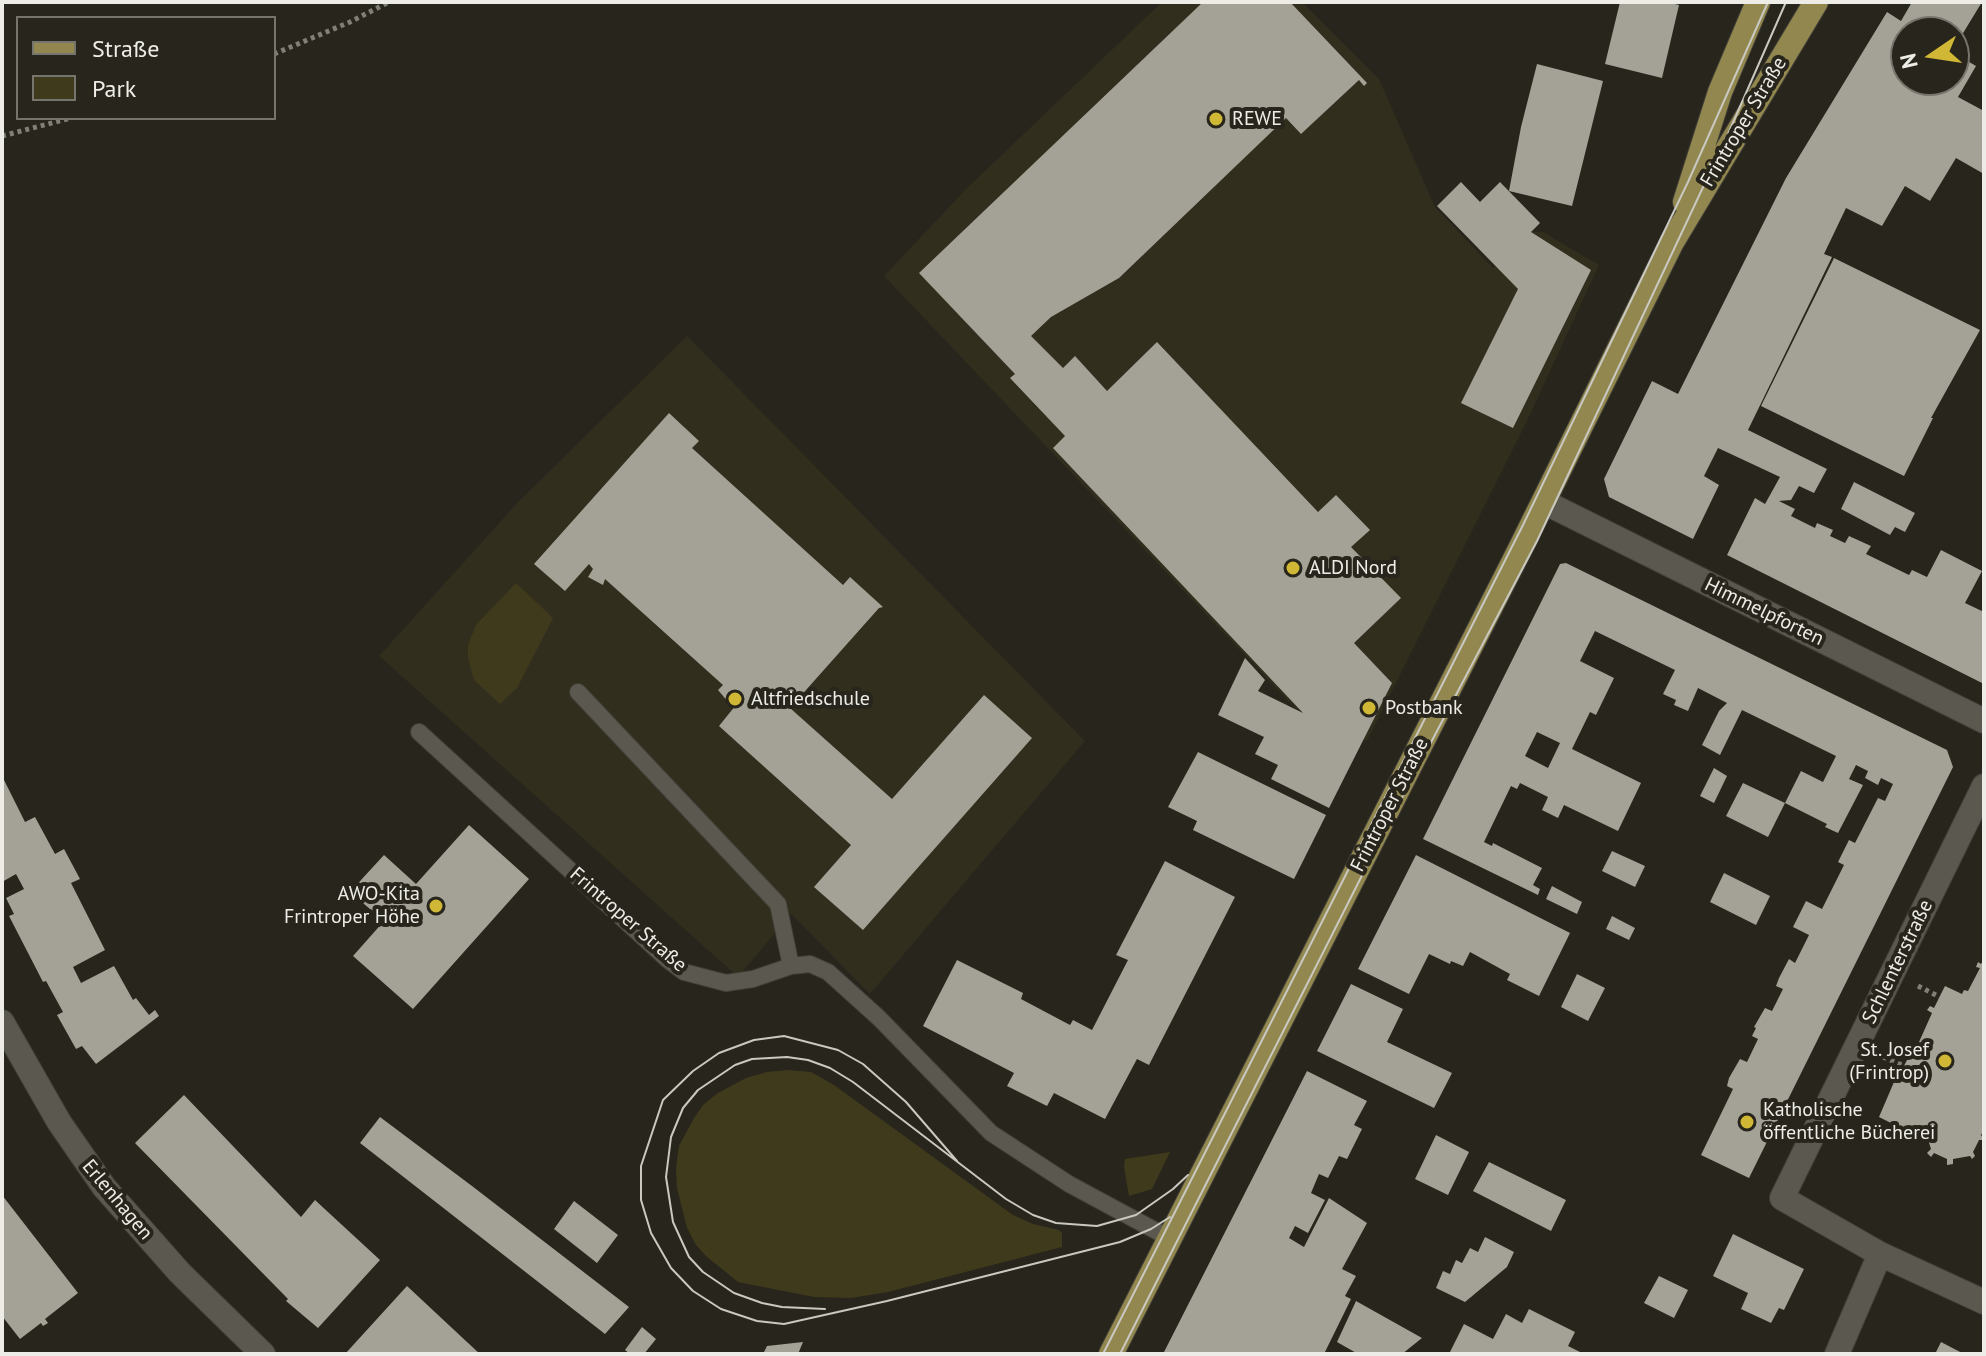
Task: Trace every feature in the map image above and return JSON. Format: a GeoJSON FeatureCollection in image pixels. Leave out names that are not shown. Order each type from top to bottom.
{"type":"FeatureCollection","features":[{"type":"Feature","properties":{"kind":"main road","name":"Frintroper Straße"},"geometry":{"type":"LineString","coordinates":[[1672,242],[1720,92],[1758,2]]}},
{"type":"Feature","properties":{"kind":"main road","name":"Frintroper Straße"},"geometry":{"type":"LineString","coordinates":[[1111,1354],[1544,502],[1672,242],[1816,2]]}},
{"type":"Feature","properties":{"kind":"street","name":"Himmelpforten"},"geometry":{"type":"LineString","coordinates":[[1544,502],[1984,721]]}},
{"type":"Feature","properties":{"kind":"street","name":"Schlenterstraße"},"geometry":{"type":"LineString","coordinates":[[1880,1254],[1782,1198],[1984,786]]}},
{"type":"Feature","properties":{"kind":"street","name":"Erlenhagen"},"geometry":{"type":"LineString","coordinates":[[2,1022],[59,1122],[104,1187],[180,1273],[263,1354]]}},
{"type":"Feature","properties":{"kind":"street"},"geometry":{"type":"LineString","coordinates":[[1837,1354],[1880,1254],[1984,1302]]}},
{"type":"Feature","properties":{"kind":"lane"},"geometry":{"type":"LineString","coordinates":[[578,692],[778,904],[791,966]]}},
{"type":"Feature","properties":{"kind":"lane","name":"Frintroper Straße"},"geometry":{"type":"LineString","coordinates":[[419,732],[684,972],[726,983],[753,979],[791,966],[810,964],[828,972],[879,1018],[991,1133],[1069,1184],[1171,1239]]}},
{"type":"Feature","properties":{"kind":"path"},"geometry":{"type":"LineString","coordinates":[[276,53],[389,2]]}},
{"type":"Feature","properties":{"kind":"path"},"geometry":{"type":"LineString","coordinates":[[2,136],[63,120]]}},
{"type":"Feature","properties":{"kind":"path"},"geometry":{"type":"LineString","coordinates":[[1897,1062],[1904,1066]]}},
{"type":"Feature","properties":{"kind":"shaded area"},"geometry":{"type":"Polygon","coordinates":[[[1162,2],[1302,2],[1379,79],[1435,207],[1493,268],[1531,232],[1543,232],[1599,265],[1528,419],[1367,741],[1296,709],[884,276],[966,189],[1162,2]]]}},
{"type":"Feature","properties":{"kind":"shaded area","name":"Altfriedschule"},"geometry":{"type":"Polygon","coordinates":[[[687,336],[1085,741],[870,994],[791,914],[738,977],[379,656],[519,501],[687,336]]]}},
{"type":"Feature","properties":{"kind":"green space"},"geometry":{"type":"Polygon","coordinates":[[[516,583],[553,618],[517,688],[500,704],[474,680],[468,645],[476,625],[516,583]]]}},
{"type":"Feature","properties":{"kind":"green space"},"geometry":{"type":"Polygon","coordinates":[[[788,1070],[811,1072],[834,1085],[1013,1215],[1059,1230],[1062,1233],[1062,1247],[888,1292],[851,1298],[814,1297],[738,1282],[706,1256],[687,1228],[677,1188],[679,1146],[704,1104],[718,1093],[746,1078],[788,1070]]]}},
{"type":"Feature","properties":{"kind":"green space"},"geometry":{"type":"Polygon","coordinates":[[[1170,1152],[1152,1189],[1129,1196],[1125,1159],[1170,1152]]]}},
{"type":"Feature","properties":{"kind":"building"},"geometry":{"type":"Polygon","coordinates":[[[1203,2],[1290,2],[1367,83],[1364,86],[1359,80],[1301,134],[1286,118],[1119,278],[1051,317],[1031,336],[1063,368],[1075,356],[1107,391],[1157,342],[1318,512],[1336,495],[1370,530],[1351,547],[1401,598],[1354,643],[1392,683],[1329,808],[1271,779],[1278,765],[1255,754],[1264,737],[1218,715],[1245,658],[1265,680],[1258,691],[1303,713],[1053,448],[1065,436],[1010,378],[1015,374],[919,273],[1203,2]]]}},
{"type":"Feature","properties":{"kind":"building"},"geometry":{"type":"Polygon","coordinates":[[[1620,2],[1679,5],[1662,78],[1605,64],[1620,2]]]}},
{"type":"Feature","properties":{"kind":"building"},"geometry":{"type":"Polygon","coordinates":[[[1912,2],[1982,2],[1970,22],[1970,16],[1904,16],[1912,2]]]}},
{"type":"Feature","properties":{"kind":"building"},"geometry":{"type":"Polygon","coordinates":[[[1887,12],[1893,16],[1890,16],[1890,96],[1959,96],[1984,111],[1984,174],[1956,158],[1930,201],[1905,186],[1882,226],[1846,208],[1824,254],[1832,257],[1748,430],[1827,469],[1814,493],[1799,486],[1791,500],[1779,501],[1795,509],[1791,516],[1815,528],[1817,523],[1833,530],[1830,536],[1845,543],[1849,536],[1871,546],[1866,554],[1909,575],[1912,570],[1927,577],[1941,550],[1982,571],[1965,603],[1984,612],[1984,684],[1727,555],[1755,498],[1765,504],[1780,477],[1718,448],[1704,476],[1719,485],[1693,539],[1609,497],[1604,479],[1652,381],[1678,394],[1786,178],[1887,12]]]}},
{"type":"Feature","properties":{"kind":"building"},"geometry":{"type":"Polygon","coordinates":[[[1970,62],[1976,66],[1970,76],[1970,62]]]}},
{"type":"Feature","properties":{"kind":"building"},"geometry":{"type":"Polygon","coordinates":[[[1537,64],[1603,81],[1572,206],[1509,191],[1537,64]]]}},
{"type":"Feature","properties":{"kind":"building"},"geometry":{"type":"Polygon","coordinates":[[[1461,182],[1480,202],[1500,182],[1540,223],[1531,232],[1591,270],[1513,428],[1461,403],[1518,289],[1437,206],[1461,182]]]}},
{"type":"Feature","properties":{"kind":"building"},"geometry":{"type":"Polygon","coordinates":[[[1834,258],[1980,330],[1931,418],[1904,476],[1761,406],[1834,258]]]}},
{"type":"Feature","properties":{"kind":"building"},"geometry":{"type":"Polygon","coordinates":[[[669,413],[699,441],[692,448],[843,585],[850,577],[883,607],[790,708],[892,799],[984,695],[1032,738],[863,930],[814,887],[851,845],[719,726],[740,700],[736,696],[729,703],[718,690],[723,685],[605,579],[603,585],[588,577],[593,569],[589,564],[565,591],[534,564],[669,413]]]}},
{"type":"Feature","properties":{"kind":"building"},"geometry":{"type":"Polygon","coordinates":[[[1854,482],[1915,513],[1905,532],[1895,527],[1890,535],[1841,509],[1854,482]]]}},
{"type":"Feature","properties":{"kind":"building"},"geometry":{"type":"Polygon","coordinates":[[[1566,563],[1947,750],[1953,767],[1749,1178],[1701,1155],[1733,1089],[1727,1086],[1729,1078],[1740,1059],[1747,1062],[1758,1039],[1752,1036],[1754,1027],[1765,1008],[1772,1011],[1783,989],[1776,986],[1779,978],[1789,959],[1795,963],[1809,935],[1793,927],[1806,901],[1822,909],[1844,865],[1838,862],[1849,840],[1855,843],[1878,798],[1885,801],[1893,784],[1881,778],[1878,785],[1865,778],[1868,771],[1856,765],[1849,779],[1863,785],[1838,833],[1825,827],[1827,824],[1785,803],[1801,771],[1823,782],[1836,756],[1742,710],[1720,755],[1702,745],[1719,711],[1727,703],[1698,688],[1688,711],[1674,705],[1676,700],[1663,694],[1675,670],[1595,631],[1580,661],[1614,678],[1596,715],[1590,712],[1572,749],[1641,783],[1618,831],[1564,805],[1558,818],[1542,810],[1548,797],[1520,783],[1517,789],[1511,786],[1484,842],[1492,846],[1493,843],[1542,868],[1533,885],[1540,889],[1538,895],[1423,839],[1560,564],[1566,563]],[[1537,732],[1525,756],[1548,768],[1560,743],[1537,732]]]}},
{"type":"Feature","properties":{"kind":"building"},"geometry":{"type":"Polygon","coordinates":[[[1198,752],[1326,815],[1294,879],[1193,830],[1197,821],[1168,807],[1198,752]]]}},
{"type":"Feature","properties":{"kind":"building"},"geometry":{"type":"Polygon","coordinates":[[[1714,768],[1727,776],[1714,803],[1700,796],[1714,768]]]}},
{"type":"Feature","properties":{"kind":"building"},"geometry":{"type":"Polygon","coordinates":[[[2,776],[25,822],[35,817],[55,854],[64,849],[80,879],[71,883],[105,950],[73,967],[81,983],[114,966],[133,1000],[136,998],[149,1015],[155,1010],[159,1016],[96,1064],[82,1046],[76,1049],[57,1015],[63,1012],[46,981],[43,982],[9,916],[14,914],[6,898],[24,889],[16,874],[2,882],[2,776]]]}},
{"type":"Feature","properties":{"kind":"building"},"geometry":{"type":"Polygon","coordinates":[[[1743,783],[1785,803],[1768,837],[1726,816],[1743,783]]]}},
{"type":"Feature","properties":{"kind":"building","name":"AWO-Kita Frintroper Höhe"},"geometry":{"type":"Polygon","coordinates":[[[469,825],[529,879],[413,1009],[353,956],[384,921],[350,892],[384,855],[416,884],[469,825]]]}},
{"type":"Feature","properties":{"kind":"building"},"geometry":{"type":"Polygon","coordinates":[[[1612,851],[1645,866],[1635,887],[1602,871],[1612,851]]]}},
{"type":"Feature","properties":{"kind":"building"},"geometry":{"type":"Polygon","coordinates":[[[1416,855],[1570,933],[1539,996],[1507,980],[1510,974],[1470,952],[1463,966],[1451,961],[1450,964],[1429,954],[1409,994],[1358,969],[1416,855]]]}},
{"type":"Feature","properties":{"kind":"building"},"geometry":{"type":"Polygon","coordinates":[[[1165,861],[1235,897],[1149,1065],[1137,1059],[1105,1119],[1054,1093],[1047,1106],[1007,1086],[1014,1073],[923,1026],[957,960],[1023,993],[1021,999],[1070,1025],[1073,1020],[1092,1030],[1128,960],[1116,955],[1165,861]]]}},
{"type":"Feature","properties":{"kind":"building"},"geometry":{"type":"Polygon","coordinates":[[[1724,873],[1770,896],[1756,925],[1710,902],[1724,873]]]}},
{"type":"Feature","properties":{"kind":"building"},"geometry":{"type":"Polygon","coordinates":[[[1552,886],[1582,902],[1577,914],[1546,899],[1552,886]]]}},
{"type":"Feature","properties":{"kind":"building"},"geometry":{"type":"Polygon","coordinates":[[[1612,916],[1635,928],[1629,940],[1606,929],[1612,916]]]}},
{"type":"Feature","properties":{"kind":"building","name":"St. Josef (Frintrop)"},"geometry":{"type":"Polygon","coordinates":[[[1984,959],[1984,1130],[1981,1135],[1984,1140],[1979,1140],[1972,1159],[1970,1156],[1953,1159],[1953,1164],[1947,1165],[1947,1159],[1934,1153],[1931,1157],[1927,1153],[1931,1149],[1926,1133],[1912,1126],[1909,1132],[1879,1117],[1909,1056],[1906,1054],[1910,1048],[1915,1051],[1932,1013],[1927,1010],[1930,1006],[1934,1008],[1945,986],[1962,994],[1964,990],[1968,991],[1980,968],[1976,967],[1978,962],[1981,964],[1984,959]]]}},
{"type":"Feature","properties":{"kind":"building"},"geometry":{"type":"Polygon","coordinates":[[[1577,974],[1605,988],[1588,1021],[1561,1007],[1577,974]]]}},
{"type":"Feature","properties":{"kind":"building"},"geometry":{"type":"Polygon","coordinates":[[[1351,984],[1403,1009],[1387,1042],[1452,1073],[1434,1108],[1317,1051],[1351,984]]]}},
{"type":"Feature","properties":{"kind":"building"},"geometry":{"type":"Polygon","coordinates":[[[1307,1071],[1367,1101],[1354,1125],[1362,1129],[1347,1159],[1339,1156],[1328,1178],[1319,1174],[1311,1193],[1325,1200],[1308,1233],[1295,1226],[1289,1238],[1304,1247],[1329,1198],[1367,1223],[1342,1269],[1356,1276],[1345,1296],[1351,1299],[1324,1354],[1163,1354],[1307,1071]]]}},
{"type":"Feature","properties":{"kind":"building"},"geometry":{"type":"Polygon","coordinates":[[[184,1095],[301,1217],[315,1200],[380,1260],[318,1328],[286,1301],[288,1299],[135,1143],[184,1095]]]}},
{"type":"Feature","properties":{"kind":"building"},"geometry":{"type":"Polygon","coordinates":[[[380,1117],[629,1307],[605,1334],[360,1143],[380,1117]]]}},
{"type":"Feature","properties":{"kind":"building"},"geometry":{"type":"Polygon","coordinates":[[[1436,1135],[1469,1152],[1448,1195],[1415,1179],[1436,1135]]]}},
{"type":"Feature","properties":{"kind":"building"},"geometry":{"type":"Polygon","coordinates":[[[1489,1162],[1566,1200],[1551,1231],[1473,1191],[1489,1162]]]}},
{"type":"Feature","properties":{"kind":"building"},"geometry":{"type":"Polygon","coordinates":[[[2,1195],[78,1293],[45,1319],[48,1323],[43,1326],[41,1323],[20,1339],[2,1316],[2,1195]]]}},
{"type":"Feature","properties":{"kind":"building"},"geometry":{"type":"Polygon","coordinates":[[[574,1201],[618,1235],[597,1263],[554,1229],[574,1201]]]}},
{"type":"Feature","properties":{"kind":"building"},"geometry":{"type":"Polygon","coordinates":[[[1733,1234],[1804,1269],[1784,1310],[1779,1308],[1771,1323],[1741,1309],[1748,1293],[1713,1276],[1733,1234]]]}},
{"type":"Feature","properties":{"kind":"building"},"geometry":{"type":"Polygon","coordinates":[[[1485,1237],[1514,1252],[1507,1267],[1465,1302],[1436,1288],[1443,1271],[1450,1274],[1456,1260],[1462,1263],[1470,1248],[1478,1252],[1485,1237]]]}},
{"type":"Feature","properties":{"kind":"building"},"geometry":{"type":"Polygon","coordinates":[[[1659,1276],[1688,1290],[1674,1318],[1644,1303],[1659,1276]]]}},
{"type":"Feature","properties":{"kind":"building"},"geometry":{"type":"Polygon","coordinates":[[[407,1286],[467,1342],[480,1354],[345,1354],[407,1286]]]}},
{"type":"Feature","properties":{"kind":"building"},"geometry":{"type":"Polygon","coordinates":[[[1356,1301],[1422,1338],[1402,1354],[1358,1354],[1337,1342],[1356,1301]]]}},
{"type":"Feature","properties":{"kind":"building"},"geometry":{"type":"Polygon","coordinates":[[[1529,1309],[1575,1332],[1568,1346],[1584,1354],[1449,1354],[1464,1324],[1493,1339],[1506,1314],[1522,1323],[1529,1309]]]}},
{"type":"Feature","properties":{"kind":"building"},"geometry":{"type":"Polygon","coordinates":[[[642,1327],[656,1339],[644,1354],[630,1354],[625,1350],[642,1327]]]}},
{"type":"Feature","properties":{"kind":"building"},"geometry":{"type":"Polygon","coordinates":[[[803,1342],[798,1354],[763,1354],[767,1346],[803,1342]]]}},
{"type":"Feature","properties":{"kind":"building"},"geometry":{"type":"Polygon","coordinates":[[[1941,1342],[1964,1354],[1935,1354],[1941,1342]]]}},
{"type":"Feature","properties":{"kind":"tram line"},"geometry":{"type":"LineString","coordinates":[[1103,1354],[1523,525],[1688,182],[1768,2]]}},
{"type":"Feature","properties":{"kind":"tram line"},"geometry":{"type":"LineString","coordinates":[[1120,1354],[1387,826],[1537,541],[1728,134],[1786,2]]}},
{"type":"Feature","properties":{"kind":"tram line"},"geometry":{"type":"LineString","coordinates":[[957,1161],[906,1102],[863,1064],[838,1050],[784,1036],[754,1040],[719,1053],[693,1071],[663,1100],[641,1166],[641,1200],[651,1233],[671,1268],[693,1291],[721,1309],[757,1321],[784,1324],[1120,1242],[1170,1217]]}},
{"type":"Feature","properties":{"kind":"tram line"},"geometry":{"type":"LineString","coordinates":[[825,1309],[782,1307],[734,1293],[703,1272],[689,1257],[673,1222],[666,1177],[671,1137],[683,1108],[698,1090],[735,1065],[752,1059],[787,1057],[830,1068],[853,1082],[1006,1199],[1033,1215],[1056,1223],[1097,1226],[1136,1215],[1188,1175]]}},
{"type":"Feature","properties":{"kind":"place","name":"REWE"},"geometry":{"type":"Point","coordinates":[1216,119]}},
{"type":"Feature","properties":{"kind":"place","name":"ALDI Nord"},"geometry":{"type":"Point","coordinates":[1293,568]}},
{"type":"Feature","properties":{"kind":"place","name":"Altfriedschule"},"geometry":{"type":"Point","coordinates":[735,699]}},
{"type":"Feature","properties":{"kind":"place","name":"Postbank"},"geometry":{"type":"Point","coordinates":[1369,708]}},
{"type":"Feature","properties":{"kind":"place","name":"AWO-Kita Frintroper Höhe"},"geometry":{"type":"Point","coordinates":[436,906]}},
{"type":"Feature","properties":{"kind":"place","name":"St. Josef (Frintrop)"},"geometry":{"type":"Point","coordinates":[1945,1061]}},
{"type":"Feature","properties":{"kind":"place","name":"Katholische öffentliche Bücherei"},"geometry":{"type":"Point","coordinates":[1747,1122]}}]}
